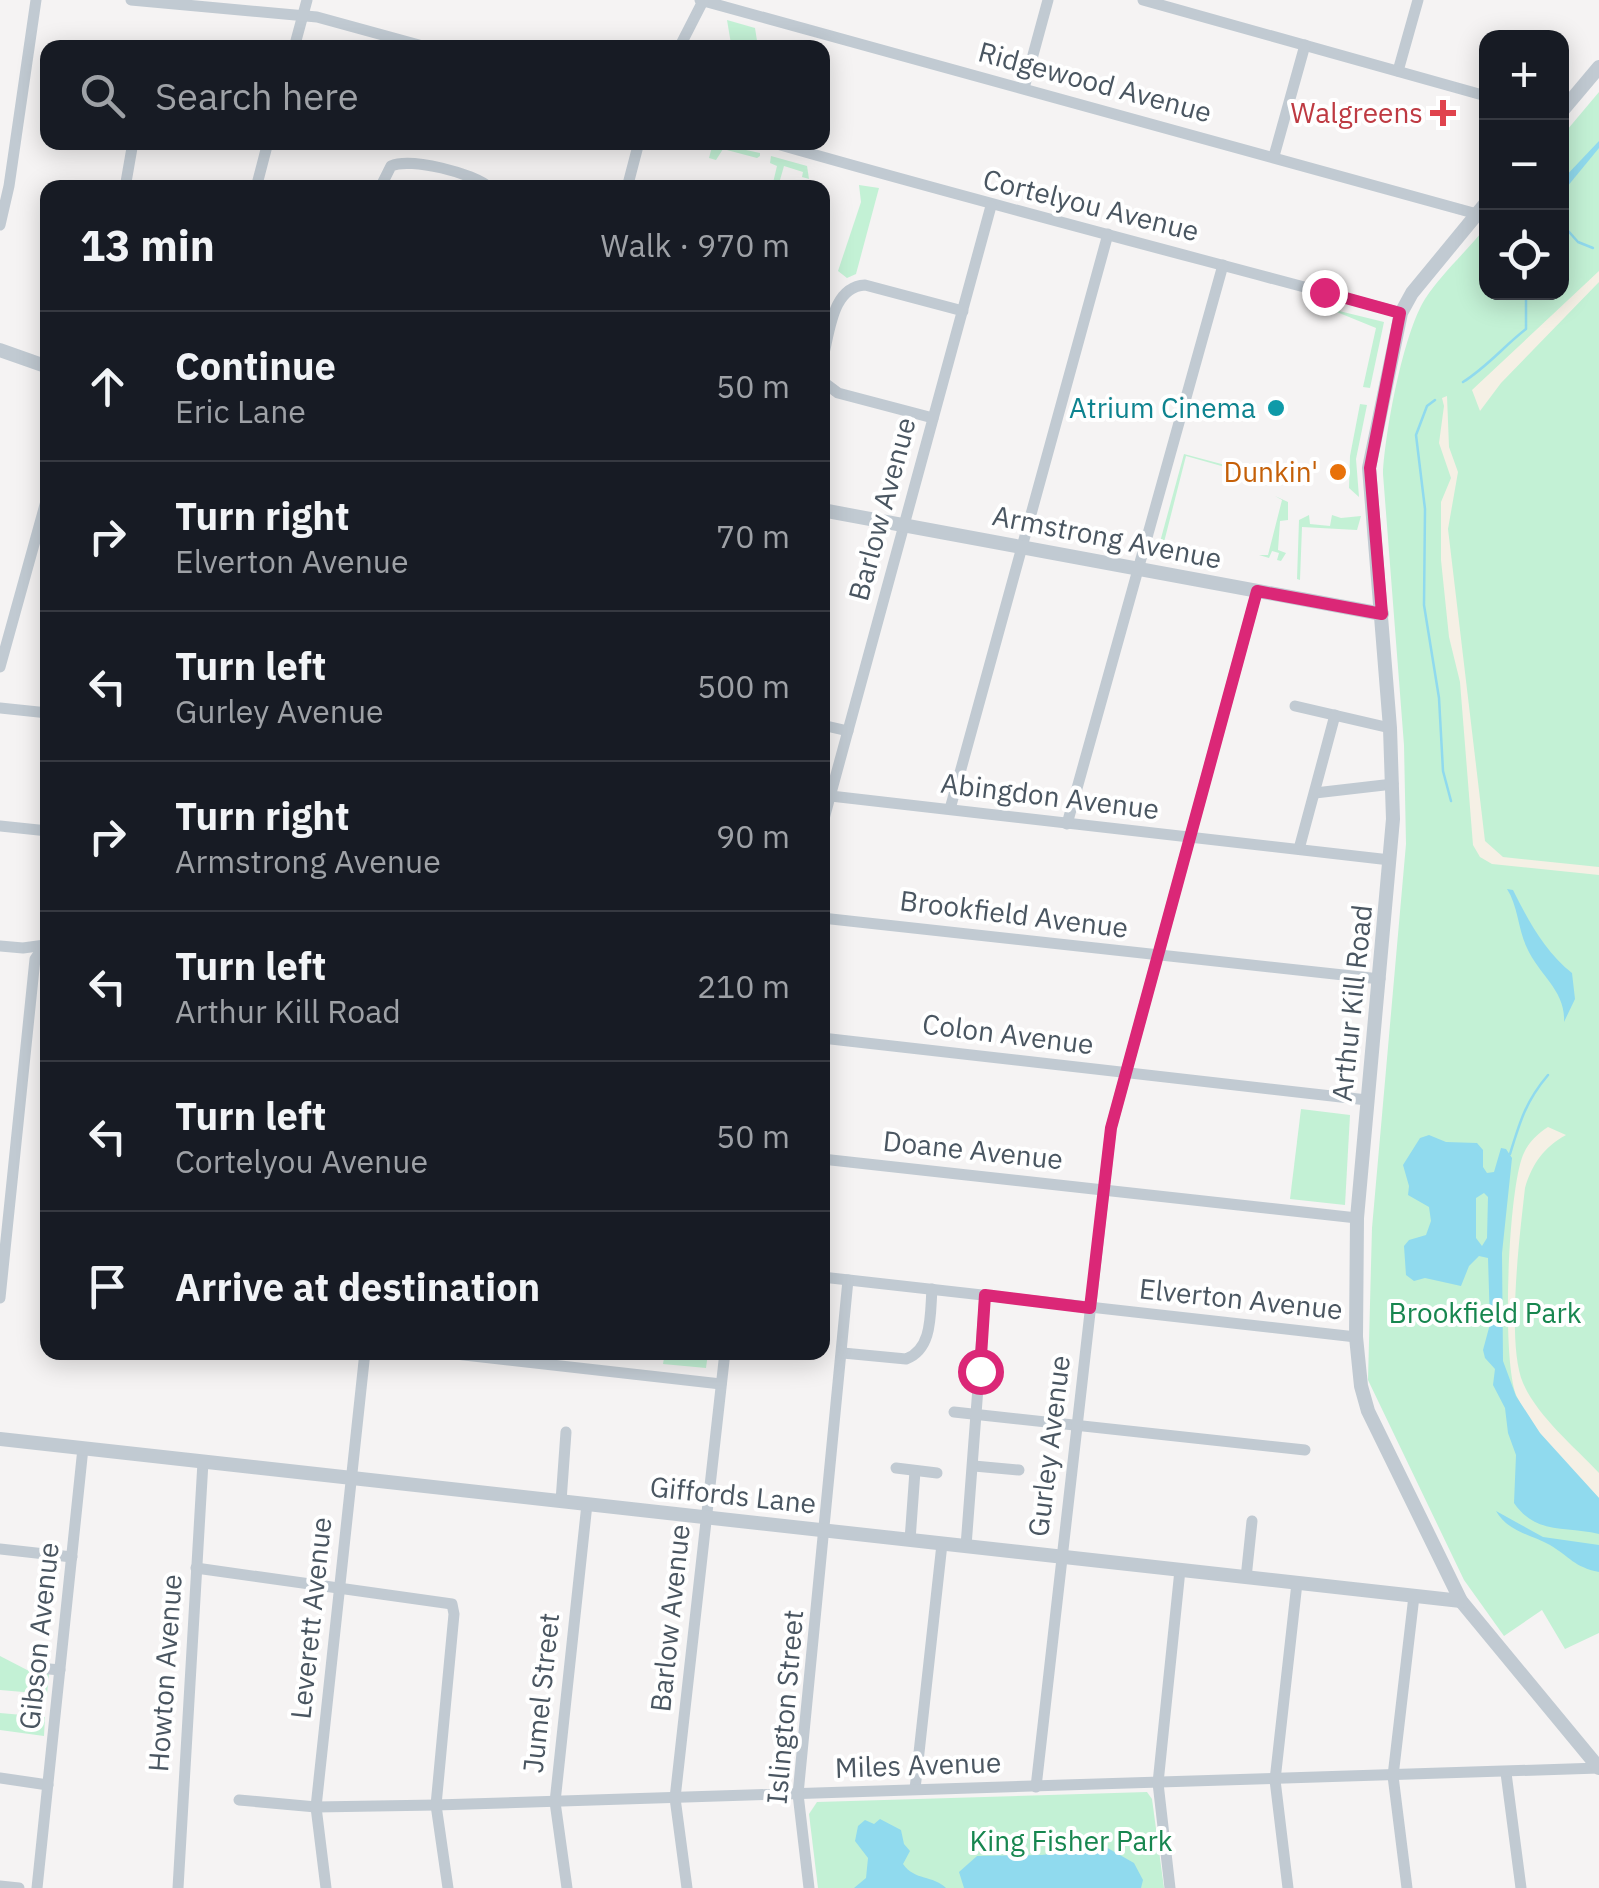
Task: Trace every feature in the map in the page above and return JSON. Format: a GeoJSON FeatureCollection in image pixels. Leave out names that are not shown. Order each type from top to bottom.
{"type":"FeatureCollection","features":[{"type":"Feature","properties":{"kind":"street"},"geometry":{"type":"LineString","coordinates":[[0,225],[36,0]]}},
{"type":"Feature","properties":{"kind":"street"},"geometry":{"type":"LineString","coordinates":[[131,0],[303,16],[398,40]]}},
{"type":"Feature","properties":{"kind":"street"},"geometry":{"type":"LineString","coordinates":[[296,40],[307,0]]}},
{"type":"Feature","properties":{"kind":"street"},"geometry":{"type":"LineString","coordinates":[[683,40],[702,0]]}},
{"type":"Feature","properties":{"kind":"street","name":"Ridgewood Avenue"},"geometry":{"type":"LineString","coordinates":[[702,0],[736,5],[1024,88],[1479,208]]}},
{"type":"Feature","properties":{"kind":"street"},"geometry":{"type":"LineString","coordinates":[[1024,88],[1048,0]]}},
{"type":"Feature","properties":{"kind":"street"},"geometry":{"type":"LineString","coordinates":[[1143,0],[1479,94]]}},
{"type":"Feature","properties":{"kind":"street"},"geometry":{"type":"LineString","coordinates":[[1398,71],[1418,0]]}},
{"type":"Feature","properties":{"kind":"street"},"geometry":{"type":"LineString","coordinates":[[1274,156],[1305,45]]}},
{"type":"Feature","properties":{"kind":"street"},"geometry":{"type":"LineString","coordinates":[[1569,103],[1599,67]]}},
{"type":"Feature","properties":{"kind":"street"},"geometry":{"type":"LineString","coordinates":[[126,180],[132,150]]}},
{"type":"Feature","properties":{"kind":"street"},"geometry":{"type":"LineString","coordinates":[[258,180],[266,150]]}},
{"type":"Feature","properties":{"kind":"street"},"geometry":{"type":"LineString","coordinates":[[628,180],[637,150]]}},
{"type":"Feature","properties":{"kind":"street","name":"Cortelyou Avenue"},"geometry":{"type":"LineString","coordinates":[[798,150],[991,206],[1400,313]]}},
{"type":"Feature","properties":{"kind":"street"},"geometry":{"type":"LineString","coordinates":[[384,180],[391,166],[406,161],[478,180]]}},
{"type":"Feature","properties":{"kind":"street","name":"Barlow Avenue"},"geometry":{"type":"LineString","coordinates":[[830,786],[991,206]]}},
{"type":"Feature","properties":{"kind":"street","name":"Arthur Kill Road"},"geometry":{"type":"LineString","coordinates":[[1481,210],[1400,313],[1370,468],[1393,784],[1390,860],[1357,1218],[1356,1337],[1368,1411],[1461,1601],[1599,1768]]}},
{"type":"Feature","properties":{"kind":"street"},"geometry":{"type":"LineString","coordinates":[[950,809],[1108,234]]}},
{"type":"Feature","properties":{"kind":"street"},"geometry":{"type":"LineString","coordinates":[[1067,824],[1223,265]]}},
{"type":"Feature","properties":{"kind":"street"},"geometry":{"type":"LineString","coordinates":[[830,332],[839,299],[856,285],[963,312]]}},
{"type":"Feature","properties":{"kind":"street"},"geometry":{"type":"LineString","coordinates":[[0,350],[40,364]]}},
{"type":"Feature","properties":{"kind":"street"},"geometry":{"type":"LineString","coordinates":[[830,385],[838,394],[933,418]]}},
{"type":"Feature","properties":{"kind":"street","name":"Armstrong Avenue"},"geometry":{"type":"LineString","coordinates":[[830,511],[1382,614]]}},
{"type":"Feature","properties":{"kind":"street"},"geometry":{"type":"LineString","coordinates":[[0,667],[40,523]]}},
{"type":"Feature","properties":{"kind":"street","name":"Gurley Avenue"},"geometry":{"type":"LineString","coordinates":[[1036,1787],[1111,1128],[1257,591]]}},
{"type":"Feature","properties":{"kind":"street"},"geometry":{"type":"LineString","coordinates":[[1295,706],[1390,728]]}},
{"type":"Feature","properties":{"kind":"street"},"geometry":{"type":"LineString","coordinates":[[0,708],[40,712]]}},
{"type":"Feature","properties":{"kind":"street"},"geometry":{"type":"LineString","coordinates":[[1299,849],[1335,715]]}},
{"type":"Feature","properties":{"kind":"street"},"geometry":{"type":"LineString","coordinates":[[830,727],[848,730]]}},
{"type":"Feature","properties":{"kind":"street"},"geometry":{"type":"LineString","coordinates":[[1314,793],[1393,784]]}},
{"type":"Feature","properties":{"kind":"street","name":"Abingdon Avenue"},"geometry":{"type":"LineString","coordinates":[[830,795],[1390,860]]}},
{"type":"Feature","properties":{"kind":"street"},"geometry":{"type":"LineString","coordinates":[[0,826],[40,830]]}},
{"type":"Feature","properties":{"kind":"street","name":"Brookfield Avenue"},"geometry":{"type":"LineString","coordinates":[[830,919],[1380,979]]}},
{"type":"Feature","properties":{"kind":"street"},"geometry":{"type":"LineString","coordinates":[[0,946],[40,944]]}},
{"type":"Feature","properties":{"kind":"street"},"geometry":{"type":"LineString","coordinates":[[0,1298],[7,1178],[35,959],[40,952]]}},
{"type":"Feature","properties":{"kind":"street","name":"Colon Avenue"},"geometry":{"type":"LineString","coordinates":[[830,1039],[1367,1100]]}},
{"type":"Feature","properties":{"kind":"street","name":"Doane Avenue"},"geometry":{"type":"LineString","coordinates":[[830,1160],[1357,1218]]}},
{"type":"Feature","properties":{"kind":"street","name":"Elverton Avenue"},"geometry":{"type":"LineString","coordinates":[[830,1278],[1356,1337]]}},
{"type":"Feature","properties":{"kind":"street","name":"Islington Street"},"geometry":{"type":"LineString","coordinates":[[809,1888],[798,1794],[848,1280]]}},
{"type":"Feature","properties":{"kind":"street"},"geometry":{"type":"LineString","coordinates":[[843,1353],[906,1359],[914,1356],[928,1331],[932,1289]]}},
{"type":"Feature","properties":{"kind":"street"},"geometry":{"type":"LineString","coordinates":[[966,1546],[985,1295]]}},
{"type":"Feature","properties":{"kind":"street","name":"Leverett Avenue"},"geometry":{"type":"LineString","coordinates":[[326,1888],[316,1807],[364,1360]]}},
{"type":"Feature","properties":{"kind":"street"},"geometry":{"type":"LineString","coordinates":[[509,1360],[721,1384]]}},
{"type":"Feature","properties":{"kind":"street","name":"Barlow Avenue"},"geometry":{"type":"LineString","coordinates":[[687,1888],[675,1798],[723,1360]]}},
{"type":"Feature","properties":{"kind":"street"},"geometry":{"type":"LineString","coordinates":[[954,1412],[1305,1450]]}},
{"type":"Feature","properties":{"kind":"street"},"geometry":{"type":"LineString","coordinates":[[561,1501],[566,1432]]}},
{"type":"Feature","properties":{"kind":"street","name":"Giffords Lane"},"geometry":{"type":"LineString","coordinates":[[0,1439],[1461,1601]]}},
{"type":"Feature","properties":{"kind":"street","name":"Gibson Avenue"},"geometry":{"type":"LineString","coordinates":[[38,1888],[83,1448]]}},
{"type":"Feature","properties":{"kind":"street","name":"Howton Avenue"},"geometry":{"type":"LineString","coordinates":[[178,1888],[202,1462]]}},
{"type":"Feature","properties":{"kind":"street"},"geometry":{"type":"LineString","coordinates":[[974,1466],[1019,1470]]}},
{"type":"Feature","properties":{"kind":"street"},"geometry":{"type":"LineString","coordinates":[[896,1468],[937,1474]]}},
{"type":"Feature","properties":{"kind":"street"},"geometry":{"type":"LineString","coordinates":[[910,1540],[915,1470]]}},
{"type":"Feature","properties":{"kind":"street","name":"Jumel Street"},"geometry":{"type":"LineString","coordinates":[[567,1888],[555,1802],[587,1504]]}},
{"type":"Feature","properties":{"kind":"street"},"geometry":{"type":"LineString","coordinates":[[1246,1578],[1252,1521]]}},
{"type":"Feature","properties":{"kind":"street"},"geometry":{"type":"LineString","coordinates":[[914,1789],[942,1544]]}},
{"type":"Feature","properties":{"kind":"street"},"geometry":{"type":"LineString","coordinates":[[0,1549],[72,1557]]}},
{"type":"Feature","properties":{"kind":"street"},"geometry":{"type":"LineString","coordinates":[[196,1568],[452,1604],[436,1805],[448,1888]]}},
{"type":"Feature","properties":{"kind":"street"},"geometry":{"type":"LineString","coordinates":[[1170,1888],[1158,1783],[1180,1570]]}},
{"type":"Feature","properties":{"kind":"street"},"geometry":{"type":"LineString","coordinates":[[1288,1888],[1275,1780],[1297,1583]]}},
{"type":"Feature","properties":{"kind":"street"},"geometry":{"type":"LineString","coordinates":[[1407,1888],[1393,1776],[1414,1596]]}},
{"type":"Feature","properties":{"kind":"street"},"geometry":{"type":"LineString","coordinates":[[38,1668],[60,1670]]}},
{"type":"Feature","properties":{"kind":"street","name":"Miles Avenue"},"geometry":{"type":"LineString","coordinates":[[240,1800],[316,1807],[436,1805],[1599,1768]]}},
{"type":"Feature","properties":{"kind":"street"},"geometry":{"type":"LineString","coordinates":[[1506,1773],[1521,1888]]}},
{"type":"Feature","properties":{"kind":"street"},"geometry":{"type":"LineString","coordinates":[[0,1778],[48,1785]]}},
{"type":"Feature","properties":{"kind":"street"},"geometry":{"type":"LineString","coordinates":[[0,1886],[20,1888]]}},
{"type":"Feature","properties":{"kind":"green space"},"geometry":{"type":"Polygon","coordinates":[[[727,20],[755,28],[757,40],[730,40],[727,20]]]}},
{"type":"Feature","properties":{"kind":"green space","name":"Brookfield Park"},"geometry":{"type":"Polygon","coordinates":[[[1599,92],[1599,1633],[1565,1649],[1542,1610],[1504,1636],[1464,1580],[1368,1380],[1372,1228],[1406,844],[1404,745],[1383,474],[1387,434],[1396,384],[1417,315],[1432,289],[1479,235],[1479,300],[1569,300],[1569,128],[1599,92]]]}},
{"type":"Feature","properties":{"kind":"green space"},"geometry":{"type":"Polygon","coordinates":[[[711,150],[722,150],[716,160],[709,158],[711,150]]]}},
{"type":"Feature","properties":{"kind":"green space"},"geometry":{"type":"Polygon","coordinates":[[[727,150],[760,153],[757,158],[727,150]]]}},
{"type":"Feature","properties":{"kind":"green space"},"geometry":{"type":"Polygon","coordinates":[[[771,156],[807,166],[809,179],[802,177],[803,172],[784,166],[780,180],[774,180],[777,166],[770,163],[771,156]]]}},
{"type":"Feature","properties":{"kind":"green space"},"geometry":{"type":"Polygon","coordinates":[[[859,185],[879,188],[856,274],[847,278],[838,271],[861,202],[859,185]]]}},
{"type":"Feature","properties":{"kind":"green space"},"geometry":{"type":"Polygon","coordinates":[[[1327,308],[1384,322],[1370,388],[1363,387],[1376,328],[1327,308]]]}},
{"type":"Feature","properties":{"kind":"green space"},"geometry":{"type":"Polygon","coordinates":[[[1360,404],[1367,405],[1356,459],[1359,497],[1349,488],[1350,456],[1360,404]]]}},
{"type":"Feature","properties":{"kind":"green space"},"geometry":{"type":"Polygon","coordinates":[[[1184,454],[1289,485],[1186,456],[1162,550],[1183,556],[1188,549],[1190,559],[1157,553],[1184,454]]]}},
{"type":"Feature","properties":{"kind":"green space"},"geometry":{"type":"Polygon","coordinates":[[[1275,496],[1288,502],[1288,520],[1280,521],[1278,550],[1286,553],[1281,561],[1277,560],[1279,553],[1272,551],[1269,558],[1259,555],[1268,555],[1282,500],[1275,496]]]}},
{"type":"Feature","properties":{"kind":"green space"},"geometry":{"type":"Polygon","coordinates":[[[1309,515],[1310,524],[1330,526],[1332,515],[1361,516],[1357,530],[1302,527],[1300,580],[1299,520],[1309,515]]]}},
{"type":"Feature","properties":{"kind":"green space"},"geometry":{"type":"Polygon","coordinates":[[[1301,1109],[1350,1115],[1345,1205],[1290,1199],[1301,1109]]]}},
{"type":"Feature","properties":{"kind":"green space"},"geometry":{"type":"Polygon","coordinates":[[[664,1360],[707,1360],[706,1368],[663,1364],[664,1360]]]}},
{"type":"Feature","properties":{"kind":"green space"},"geometry":{"type":"Polygon","coordinates":[[[0,1656],[31,1672],[49,1674],[47,1694],[0,1690],[0,1656]]]}},
{"type":"Feature","properties":{"kind":"green space"},"geometry":{"type":"Polygon","coordinates":[[[0,1713],[45,1717],[44,1736],[0,1730],[0,1713]]]}},
{"type":"Feature","properties":{"kind":"green space","name":"King Fisher Park"},"geometry":{"type":"Polygon","coordinates":[[[1147,1792],[1152,1799],[1164,1888],[818,1888],[809,1814],[817,1802],[1147,1792]]]}},
{"type":"Feature","properties":{"kind":"sand"},"geometry":{"type":"Polygon","coordinates":[[[1599,271],[1599,282],[1501,383],[1480,411],[1472,390],[1599,271]]]}},
{"type":"Feature","properties":{"kind":"sand"},"geometry":{"type":"Polygon","coordinates":[[[1447,396],[1449,447],[1458,472],[1448,529],[1485,841],[1503,857],[1599,867],[1599,875],[1492,864],[1480,857],[1473,845],[1460,682],[1449,637],[1441,560],[1441,502],[1451,478],[1439,443],[1442,398],[1447,396]]]}},
{"type":"Feature","properties":{"kind":"sand"},"geometry":{"type":"Polygon","coordinates":[[[1548,1127],[1566,1135],[1540,1157],[1525,1188],[1516,1287],[1518,1365],[1523,1383],[1538,1408],[1599,1473],[1599,1498],[1534,1425],[1517,1397],[1512,1378],[1508,1277],[1513,1203],[1523,1155],[1533,1139],[1548,1127]]]}},
{"type":"Feature","properties":{"kind":"water"},"geometry":{"type":"Polygon","coordinates":[[[1599,141],[1599,148],[1569,184],[1569,173],[1599,141]]]}},
{"type":"Feature","properties":{"kind":"water"},"geometry":{"type":"Polygon","coordinates":[[[1507,889],[1513,890],[1545,945],[1572,973],[1575,999],[1564,1022],[1561,1001],[1527,948],[1507,889]]]}},
{"type":"Feature","properties":{"kind":"water"},"geometry":{"type":"Polygon","coordinates":[[[1429,1135],[1446,1142],[1477,1143],[1483,1150],[1487,1173],[1494,1172],[1501,1148],[1512,1158],[1502,1253],[1503,1361],[1516,1396],[1540,1433],[1599,1498],[1599,1534],[1542,1525],[1514,1503],[1516,1455],[1505,1408],[1493,1385],[1495,1369],[1483,1350],[1490,1324],[1488,1258],[1479,1256],[1469,1266],[1461,1286],[1425,1278],[1414,1281],[1406,1275],[1404,1246],[1409,1240],[1426,1235],[1431,1221],[1429,1207],[1408,1195],[1403,1165],[1420,1138],[1429,1135]],[[1484,1193],[1476,1198],[1476,1238],[1482,1246],[1487,1238],[1488,1197],[1484,1193]]]}},
{"type":"Feature","properties":{"kind":"water"},"geometry":{"type":"Polygon","coordinates":[[[1496,1511],[1543,1537],[1599,1545],[1599,1572],[1513,1528],[1496,1511]]]}},
{"type":"Feature","properties":{"kind":"water"},"geometry":{"type":"Polygon","coordinates":[[[880,1819],[901,1830],[910,1851],[903,1864],[918,1876],[946,1888],[854,1888],[866,1878],[868,1858],[855,1841],[858,1826],[865,1820],[874,1824],[880,1819]]]}},
{"type":"Feature","properties":{"kind":"water"},"geometry":{"type":"Polygon","coordinates":[[[1104,1846],[1134,1863],[1143,1880],[1141,1888],[964,1888],[959,1872],[977,1856],[1042,1855],[1104,1846]]]}},
{"type":"Feature","properties":{"kind":"waterway"},"geometry":{"type":"LineString","coordinates":[[1569,232],[1578,242],[1593,248]]}},
{"type":"Feature","properties":{"kind":"waterway"},"geometry":{"type":"LineString","coordinates":[[1463,382],[1526,329],[1526,300]]}},
{"type":"Feature","properties":{"kind":"waterway"},"geometry":{"type":"LineString","coordinates":[[1435,400],[1427,406],[1416,435],[1425,509],[1424,605],[1439,698],[1443,771],[1451,801]]}},
{"type":"Feature","properties":{"kind":"waterway"},"geometry":{"type":"LineString","coordinates":[[1510,1154],[1524,1112],[1548,1075]]}},
{"type":"Feature","properties":{"kind":"place","name":"Walgreens"},"geometry":{"type":"Point","coordinates":[1443,113]}},
{"type":"Feature","properties":{"kind":"place","name":"Atrium Cinema"},"geometry":{"type":"Point","coordinates":[1276,408]}},
{"type":"Feature","properties":{"kind":"place","name":"Dunkin'"},"geometry":{"type":"Point","coordinates":[1338,472]}},
{"type":"Feature","properties":{"kind":"route"},"geometry":{"type":"LineString","coordinates":[[980,1371],[985,1295],[1090,1308],[1111,1128],[1257,591],[1382,614],[1370,468],[1400,313],[1324,292]]}}]}
